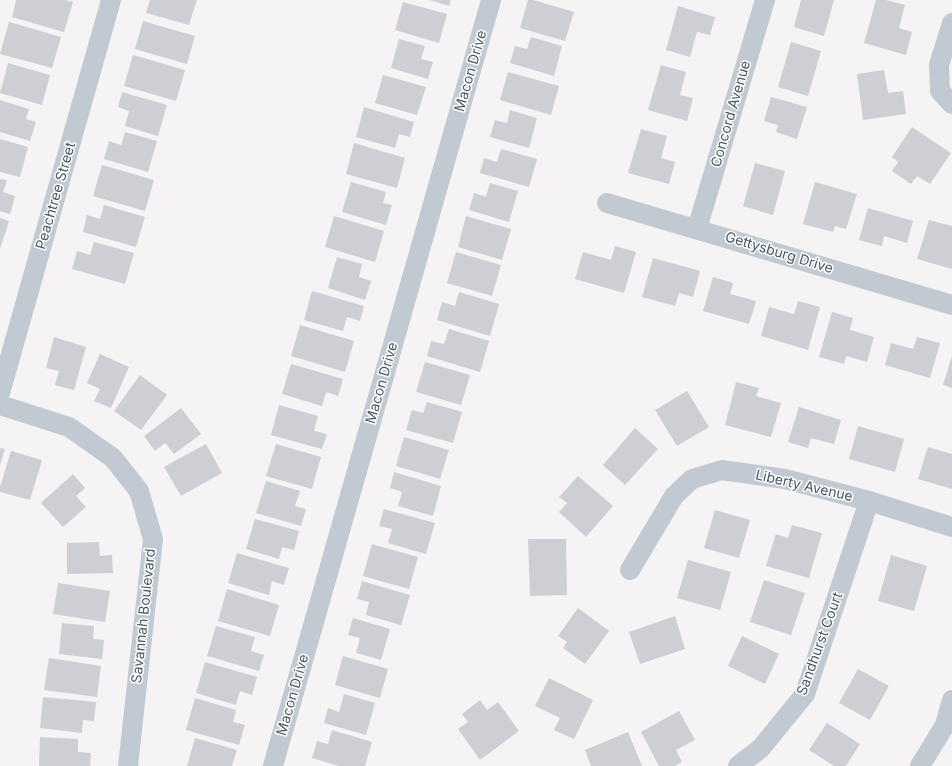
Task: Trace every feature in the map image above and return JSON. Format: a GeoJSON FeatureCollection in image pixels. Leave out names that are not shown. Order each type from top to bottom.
{"type":"FeatureCollection","features":[{"type":"Feature","properties":{"kind":"street","name":"Peachtree Street"},"geometry":{"type":"LineString","coordinates":[[0,393],[111,0]]}},
{"type":"Feature","properties":{"kind":"street","name":"Macon Drive"},"geometry":{"type":"LineString","coordinates":[[273,766],[491,0]]}},
{"type":"Feature","properties":{"kind":"street","name":"Concord Avenue"},"geometry":{"type":"LineString","coordinates":[[697,229],[765,0]]}},
{"type":"Feature","properties":{"kind":"street"},"geometry":{"type":"LineString","coordinates":[[946,97],[939,65],[952,22]]}},
{"type":"Feature","properties":{"kind":"street","name":"Gettysburg Drive"},"geometry":{"type":"LineString","coordinates":[[607,202],[952,305]]}},
{"type":"Feature","properties":{"kind":"street","name":"Savannah Boulevard"},"geometry":{"type":"LineString","coordinates":[[0,405],[69,427],[113,458],[139,491],[153,538],[128,766]]}},
{"type":"Feature","properties":{"kind":"street","name":"Liberty Avenue"},"geometry":{"type":"LineString","coordinates":[[630,570],[674,496],[692,479],[722,470],[785,479],[952,527]]}},
{"type":"Feature","properties":{"kind":"street","name":"Sandhurst Court"},"geometry":{"type":"LineString","coordinates":[[738,766],[761,748],[806,694],[869,502]]}},
{"type":"Feature","properties":{"kind":"street"},"geometry":{"type":"LineString","coordinates":[[920,766],[948,726],[952,700]]}},
{"type":"Feature","properties":{"kind":"building"},"geometry":{"type":"Polygon","coordinates":[[[16,0],[65,0],[73,2],[64,32],[12,17],[16,0]]]}},
{"type":"Feature","properties":{"kind":"building"},"geometry":{"type":"Polygon","coordinates":[[[150,0],[197,0],[189,25],[146,13],[150,0]]]}},
{"type":"Feature","properties":{"kind":"building"},"geometry":{"type":"Polygon","coordinates":[[[430,0],[451,0],[449,6],[430,0]]]}},
{"type":"Feature","properties":{"kind":"building"},"geometry":{"type":"Polygon","coordinates":[[[528,0],[533,0],[574,12],[565,41],[520,28],[528,0]]]}},
{"type":"Feature","properties":{"kind":"building"},"geometry":{"type":"Polygon","coordinates":[[[801,0],[834,0],[824,36],[794,27],[801,0]]]}},
{"type":"Feature","properties":{"kind":"building"},"geometry":{"type":"Polygon","coordinates":[[[876,0],[886,0],[905,5],[899,28],[912,32],[906,55],[864,43],[876,0]]]}},
{"type":"Feature","properties":{"kind":"building"},"geometry":{"type":"Polygon","coordinates":[[[403,2],[447,14],[439,43],[395,30],[403,2]]]}},
{"type":"Feature","properties":{"kind":"building"},"geometry":{"type":"Polygon","coordinates":[[[678,6],[715,17],[710,35],[697,32],[690,57],[666,50],[678,6]]]}},
{"type":"Feature","properties":{"kind":"building"},"geometry":{"type":"Polygon","coordinates":[[[143,21],[195,36],[187,64],[135,49],[143,21]]]}},
{"type":"Feature","properties":{"kind":"building"},"geometry":{"type":"Polygon","coordinates":[[[9,22],[61,37],[52,68],[0,54],[9,22]]]}},
{"type":"Feature","properties":{"kind":"building"},"geometry":{"type":"Polygon","coordinates":[[[531,37],[562,46],[554,76],[510,63],[515,46],[527,49],[531,37]]]}},
{"type":"Feature","properties":{"kind":"building"},"geometry":{"type":"Polygon","coordinates":[[[399,39],[425,46],[421,59],[433,62],[428,79],[391,68],[399,39]]]}},
{"type":"Feature","properties":{"kind":"building"},"geometry":{"type":"Polygon","coordinates":[[[791,42],[821,51],[808,96],[778,87],[791,42]]]}},
{"type":"Feature","properties":{"kind":"building"},"geometry":{"type":"Polygon","coordinates":[[[133,55],[185,70],[176,101],[124,86],[133,55]]]}},
{"type":"Feature","properties":{"kind":"building"},"geometry":{"type":"Polygon","coordinates":[[[8,63],[50,75],[42,105],[0,93],[8,63]]]}},
{"type":"Feature","properties":{"kind":"building"},"geometry":{"type":"Polygon","coordinates":[[[661,65],[686,72],[680,95],[693,98],[687,121],[648,110],[661,65]]]}},
{"type":"Feature","properties":{"kind":"building"},"geometry":{"type":"Polygon","coordinates":[[[884,70],[888,93],[903,91],[906,114],[863,120],[857,74],[884,70]]]}},
{"type":"Feature","properties":{"kind":"building"},"geometry":{"type":"Polygon","coordinates":[[[508,72],[559,86],[551,115],[500,100],[508,72]]]}},
{"type":"Feature","properties":{"kind":"building"},"geometry":{"type":"Polygon","coordinates":[[[383,75],[426,87],[417,115],[375,103],[383,75]]]}},
{"type":"Feature","properties":{"kind":"building"},"geometry":{"type":"Polygon","coordinates":[[[122,92],[167,105],[158,136],[125,126],[129,111],[118,107],[122,92]]]}},
{"type":"Feature","properties":{"kind":"building"},"geometry":{"type":"Polygon","coordinates":[[[771,97],[807,107],[797,139],[776,132],[778,125],[764,121],[771,97]]]}},
{"type":"Feature","properties":{"kind":"building"},"geometry":{"type":"Polygon","coordinates":[[[0,100],[29,109],[26,119],[36,122],[30,141],[0,132],[0,100]]]}},
{"type":"Feature","properties":{"kind":"building"},"geometry":{"type":"Polygon","coordinates":[[[364,107],[414,122],[410,137],[399,134],[395,148],[356,137],[364,107]]]}},
{"type":"Feature","properties":{"kind":"building"},"geometry":{"type":"Polygon","coordinates":[[[510,110],[537,118],[529,148],[490,137],[495,120],[507,123],[510,110]]]}},
{"type":"Feature","properties":{"kind":"building"},"geometry":{"type":"Polygon","coordinates":[[[912,127],[951,153],[930,184],[917,176],[911,184],[892,171],[898,162],[892,157],[912,127]]]}},
{"type":"Feature","properties":{"kind":"building"},"geometry":{"type":"Polygon","coordinates":[[[641,129],[667,136],[661,158],[675,162],[669,184],[628,173],[641,129]]]}},
{"type":"Feature","properties":{"kind":"building"},"geometry":{"type":"Polygon","coordinates":[[[125,132],[157,141],[148,172],[104,159],[109,141],[121,145],[125,132]]]}},
{"type":"Feature","properties":{"kind":"building"},"geometry":{"type":"Polygon","coordinates":[[[0,139],[28,147],[20,177],[0,172],[0,139]]]}},
{"type":"Feature","properties":{"kind":"building"},"geometry":{"type":"Polygon","coordinates":[[[354,143],[405,158],[397,188],[346,174],[354,143]]]}},
{"type":"Feature","properties":{"kind":"building"},"geometry":{"type":"Polygon","coordinates":[[[501,149],[537,159],[529,187],[480,173],[484,158],[497,162],[501,149]]]}},
{"type":"Feature","properties":{"kind":"building"},"geometry":{"type":"Polygon","coordinates":[[[755,163],[785,171],[773,215],[743,206],[755,163]]]}},
{"type":"Feature","properties":{"kind":"building"},"geometry":{"type":"Polygon","coordinates":[[[102,165],[154,180],[145,211],[93,196],[102,165]]]}},
{"type":"Feature","properties":{"kind":"building"},"geometry":{"type":"Polygon","coordinates":[[[0,179],[7,180],[3,192],[15,196],[10,214],[0,211],[0,179]]]}},
{"type":"Feature","properties":{"kind":"building"},"geometry":{"type":"Polygon","coordinates":[[[351,182],[386,192],[383,203],[392,205],[386,225],[342,212],[351,182]]]}},
{"type":"Feature","properties":{"kind":"building"},"geometry":{"type":"Polygon","coordinates":[[[815,182],[857,194],[846,229],[835,226],[833,232],[803,224],[815,182]]]}},
{"type":"Feature","properties":{"kind":"building"},"geometry":{"type":"Polygon","coordinates":[[[490,183],[518,191],[509,222],[469,210],[474,193],[486,197],[490,183]]]}},
{"type":"Feature","properties":{"kind":"building"},"geometry":{"type":"Polygon","coordinates":[[[104,205],[145,217],[136,247],[83,232],[87,215],[100,219],[104,205]]]}},
{"type":"Feature","properties":{"kind":"building"},"geometry":{"type":"Polygon","coordinates":[[[868,208],[913,221],[907,243],[884,236],[882,246],[859,240],[868,208]]]}},
{"type":"Feature","properties":{"kind":"building"},"geometry":{"type":"Polygon","coordinates":[[[334,216],[384,231],[375,262],[325,247],[334,216]]]}},
{"type":"Feature","properties":{"kind":"building"},"geometry":{"type":"Polygon","coordinates":[[[466,216],[511,229],[502,260],[458,247],[466,216]]]}},
{"type":"Feature","properties":{"kind":"building"},"geometry":{"type":"Polygon","coordinates":[[[0,218],[9,221],[0,249],[0,218]]]}},
{"type":"Feature","properties":{"kind":"building"},"geometry":{"type":"Polygon","coordinates":[[[929,220],[952,226],[952,269],[917,259],[929,220]]]}},
{"type":"Feature","properties":{"kind":"building"},"geometry":{"type":"Polygon","coordinates":[[[94,242],[134,253],[125,284],[72,269],[77,251],[90,255],[94,242]]]}},
{"type":"Feature","properties":{"kind":"building"},"geometry":{"type":"Polygon","coordinates":[[[615,246],[636,252],[624,293],[575,279],[583,252],[611,260],[615,246]]]}},
{"type":"Feature","properties":{"kind":"building"},"geometry":{"type":"Polygon","coordinates":[[[456,252],[501,265],[492,296],[447,283],[456,252]]]}},
{"type":"Feature","properties":{"kind":"building"},"geometry":{"type":"Polygon","coordinates":[[[337,257],[362,264],[359,277],[371,281],[365,300],[328,288],[337,257]]]}},
{"type":"Feature","properties":{"kind":"building"},"geometry":{"type":"Polygon","coordinates":[[[653,258],[700,271],[693,297],[679,293],[675,306],[642,297],[653,258]]]}},
{"type":"Feature","properties":{"kind":"building"},"geometry":{"type":"Polygon","coordinates":[[[713,277],[733,283],[730,294],[756,301],[749,324],[703,311],[713,277]]]}},
{"type":"Feature","properties":{"kind":"building"},"geometry":{"type":"Polygon","coordinates":[[[312,291],[364,306],[360,321],[347,317],[343,331],[304,320],[312,291]]]}},
{"type":"Feature","properties":{"kind":"building"},"geometry":{"type":"Polygon","coordinates":[[[459,292],[499,304],[490,336],[437,320],[442,302],[455,306],[459,292]]]}},
{"type":"Feature","properties":{"kind":"building"},"geometry":{"type":"Polygon","coordinates":[[[798,301],[820,307],[808,350],[761,336],[769,307],[794,314],[798,301]]]}},
{"type":"Feature","properties":{"kind":"building"},"geometry":{"type":"Polygon","coordinates":[[[832,312],[853,318],[850,330],[874,337],[867,362],[846,356],[844,364],[819,357],[832,312]]]}},
{"type":"Feature","properties":{"kind":"building"},"geometry":{"type":"Polygon","coordinates":[[[300,325],[354,341],[345,372],[291,356],[300,325]]]}},
{"type":"Feature","properties":{"kind":"building"},"geometry":{"type":"Polygon","coordinates":[[[449,329],[489,341],[480,372],[427,356],[431,341],[444,344],[449,329]]]}},
{"type":"Feature","properties":{"kind":"building"},"geometry":{"type":"Polygon","coordinates":[[[54,337],[86,347],[74,390],[55,385],[59,371],[46,368],[54,337]]]}},
{"type":"Feature","properties":{"kind":"building"},"geometry":{"type":"Polygon","coordinates":[[[917,337],[940,343],[930,378],[885,365],[891,343],[913,349],[917,337]]]}},
{"type":"Feature","properties":{"kind":"building"},"geometry":{"type":"Polygon","coordinates":[[[100,354],[129,367],[111,408],[94,401],[100,389],[87,383],[100,354]]]}},
{"type":"Feature","properties":{"kind":"building"},"geometry":{"type":"Polygon","coordinates":[[[952,356],[952,388],[943,385],[952,356]]]}},
{"type":"Feature","properties":{"kind":"building"},"geometry":{"type":"Polygon","coordinates":[[[425,362],[470,375],[461,405],[416,392],[425,362]]]}},
{"type":"Feature","properties":{"kind":"building"},"geometry":{"type":"Polygon","coordinates":[[[291,364],[343,379],[338,396],[326,392],[322,406],[282,394],[291,364]]]}},
{"type":"Feature","properties":{"kind":"building"},"geometry":{"type":"Polygon","coordinates":[[[140,375],[167,395],[141,430],[114,411],[140,375]]]}},
{"type":"Feature","properties":{"kind":"building"},"geometry":{"type":"Polygon","coordinates":[[[736,382],[759,388],[756,396],[781,403],[771,437],[725,425],[736,382]]]}},
{"type":"Feature","properties":{"kind":"building"},"geometry":{"type":"Polygon","coordinates":[[[687,391],[709,427],[677,446],[655,410],[687,391]]]}},
{"type":"Feature","properties":{"kind":"building"},"geometry":{"type":"Polygon","coordinates":[[[427,402],[462,412],[453,443],[406,430],[412,410],[423,413],[427,402]]]}},
{"type":"Feature","properties":{"kind":"building"},"geometry":{"type":"Polygon","coordinates":[[[279,405],[318,416],[314,431],[327,434],[322,449],[271,435],[279,405]]]}},
{"type":"Feature","properties":{"kind":"building"},"geometry":{"type":"Polygon","coordinates":[[[799,407],[841,420],[834,444],[811,438],[808,448],[788,442],[799,407]]]}},
{"type":"Feature","properties":{"kind":"building"},"geometry":{"type":"Polygon","coordinates":[[[181,408],[201,434],[174,454],[165,443],[155,451],[144,436],[181,408]]]}},
{"type":"Feature","properties":{"kind":"building"},"geometry":{"type":"Polygon","coordinates":[[[858,426],[904,439],[895,472],[849,459],[858,426]]]}},
{"type":"Feature","properties":{"kind":"building"},"geometry":{"type":"Polygon","coordinates":[[[635,428],[658,449],[625,485],[603,465],[635,428]]]}},
{"type":"Feature","properties":{"kind":"building"},"geometry":{"type":"Polygon","coordinates":[[[404,437],[449,450],[440,479],[396,466],[404,437]]]}},
{"type":"Feature","properties":{"kind":"building"},"geometry":{"type":"Polygon","coordinates":[[[206,444],[222,473],[181,496],[164,467],[206,444]]]}},
{"type":"Feature","properties":{"kind":"building"},"geometry":{"type":"Polygon","coordinates":[[[276,444],[321,457],[312,489],[266,476],[276,444]]]}},
{"type":"Feature","properties":{"kind":"building"},"geometry":{"type":"Polygon","coordinates":[[[928,447],[952,454],[952,489],[918,479],[928,447]]]}},
{"type":"Feature","properties":{"kind":"building"},"geometry":{"type":"Polygon","coordinates":[[[0,448],[5,449],[0,465],[0,448]]]}},
{"type":"Feature","properties":{"kind":"building"},"geometry":{"type":"Polygon","coordinates":[[[11,451],[42,460],[30,500],[0,492],[0,487],[11,451]]]}},
{"type":"Feature","properties":{"kind":"building"},"geometry":{"type":"Polygon","coordinates":[[[394,472],[441,486],[433,516],[398,506],[402,492],[390,488],[394,472]]]}},
{"type":"Feature","properties":{"kind":"building"},"geometry":{"type":"Polygon","coordinates":[[[73,474],[85,488],[76,496],[86,507],[63,527],[41,503],[73,474]]]}},
{"type":"Feature","properties":{"kind":"building"},"geometry":{"type":"Polygon","coordinates":[[[578,476],[613,506],[586,537],[559,512],[567,503],[559,497],[578,476]]]}},
{"type":"Feature","properties":{"kind":"building"},"geometry":{"type":"Polygon","coordinates":[[[266,481],[300,491],[295,506],[306,509],[301,526],[256,513],[266,481]]]}},
{"type":"Feature","properties":{"kind":"building"},"geometry":{"type":"Polygon","coordinates":[[[384,509],[435,523],[426,554],[388,543],[392,529],[379,526],[384,509]]]}},
{"type":"Feature","properties":{"kind":"building"},"geometry":{"type":"Polygon","coordinates":[[[715,510],[750,520],[739,558],[704,548],[715,510]]]}},
{"type":"Feature","properties":{"kind":"building"},"geometry":{"type":"Polygon","coordinates":[[[255,519],[299,531],[294,550],[282,547],[279,559],[246,549],[255,519]]]}},
{"type":"Feature","properties":{"kind":"building"},"geometry":{"type":"Polygon","coordinates":[[[792,525],[822,533],[809,578],[766,566],[776,534],[788,538],[792,525]]]}},
{"type":"Feature","properties":{"kind":"building"},"geometry":{"type":"Polygon","coordinates":[[[528,539],[566,539],[567,595],[530,596],[528,539]]]}},
{"type":"Feature","properties":{"kind":"building"},"geometry":{"type":"Polygon","coordinates":[[[99,542],[100,556],[112,555],[113,573],[67,574],[67,543],[99,542]]]}},
{"type":"Feature","properties":{"kind":"building"},"geometry":{"type":"Polygon","coordinates":[[[372,544],[418,557],[409,589],[363,576],[372,544]]]}},
{"type":"Feature","properties":{"kind":"building"},"geometry":{"type":"Polygon","coordinates":[[[237,553],[289,568],[284,585],[272,581],[269,595],[228,583],[237,553]]]}},
{"type":"Feature","properties":{"kind":"building"},"geometry":{"type":"Polygon","coordinates":[[[891,555],[927,566],[914,611],[878,601],[891,555]]]}},
{"type":"Feature","properties":{"kind":"building"},"geometry":{"type":"Polygon","coordinates":[[[688,560],[731,572],[720,610],[677,598],[688,560]]]}},
{"type":"Feature","properties":{"kind":"building"},"geometry":{"type":"Polygon","coordinates":[[[764,580],[805,593],[791,635],[750,622],[764,580]]]}},
{"type":"Feature","properties":{"kind":"building"},"geometry":{"type":"Polygon","coordinates":[[[362,581],[410,595],[401,625],[366,615],[369,602],[357,599],[362,581]]]}},
{"type":"Feature","properties":{"kind":"building"},"geometry":{"type":"Polygon","coordinates":[[[58,583],[110,591],[105,622],[53,614],[58,583]]]}},
{"type":"Feature","properties":{"kind":"building"},"geometry":{"type":"Polygon","coordinates":[[[227,589],[279,605],[270,636],[218,621],[227,589]]]}},
{"type":"Feature","properties":{"kind":"building"},"geometry":{"type":"Polygon","coordinates":[[[578,608],[609,631],[585,664],[563,648],[567,642],[558,636],[578,608]]]}},
{"type":"Feature","properties":{"kind":"building"},"geometry":{"type":"Polygon","coordinates":[[[675,616],[685,649],[640,664],[629,632],[675,616]]]}},
{"type":"Feature","properties":{"kind":"building"},"geometry":{"type":"Polygon","coordinates":[[[353,618],[390,629],[381,660],[356,653],[360,638],[348,635],[353,618]]]}},
{"type":"Feature","properties":{"kind":"building"},"geometry":{"type":"Polygon","coordinates":[[[62,623],[94,626],[93,639],[104,640],[102,659],[59,654],[62,623]]]}},
{"type":"Feature","properties":{"kind":"building"},"geometry":{"type":"Polygon","coordinates":[[[216,626],[255,637],[251,651],[264,655],[259,671],[207,656],[216,626]]]}},
{"type":"Feature","properties":{"kind":"building"},"geometry":{"type":"Polygon","coordinates":[[[742,636],[779,654],[765,684],[728,666],[742,636]]]}},
{"type":"Feature","properties":{"kind":"building"},"geometry":{"type":"Polygon","coordinates":[[[343,656],[388,669],[380,698],[335,685],[343,656]]]}},
{"type":"Feature","properties":{"kind":"building"},"geometry":{"type":"Polygon","coordinates":[[[49,658],[101,666],[97,697],[44,690],[49,658]]]}},
{"type":"Feature","properties":{"kind":"building"},"geometry":{"type":"Polygon","coordinates":[[[205,662],[257,677],[252,695],[240,691],[236,705],[196,693],[205,662]]]}},
{"type":"Feature","properties":{"kind":"building"},"geometry":{"type":"Polygon","coordinates":[[[858,669],[889,686],[870,720],[839,703],[858,669]]]}},
{"type":"Feature","properties":{"kind":"building"},"geometry":{"type":"Polygon","coordinates":[[[549,678],[593,700],[574,739],[554,730],[560,718],[535,706],[549,678]]]}},
{"type":"Feature","properties":{"kind":"building"},"geometry":{"type":"Polygon","coordinates":[[[344,694],[375,703],[366,735],[324,723],[328,708],[339,712],[344,694]]]}},
{"type":"Feature","properties":{"kind":"building"},"geometry":{"type":"Polygon","coordinates":[[[43,697],[96,702],[94,721],[83,720],[82,733],[40,728],[43,697]]]}},
{"type":"Feature","properties":{"kind":"building"},"geometry":{"type":"Polygon","coordinates":[[[195,698],[236,710],[233,722],[245,725],[239,745],[186,730],[195,698]]]}},
{"type":"Feature","properties":{"kind":"building"},"geometry":{"type":"Polygon","coordinates":[[[480,700],[487,710],[498,702],[519,731],[480,760],[458,729],[468,722],[462,714],[480,700]]]}},
{"type":"Feature","properties":{"kind":"building"},"geometry":{"type":"Polygon","coordinates":[[[679,711],[695,740],[676,750],[682,762],[675,766],[659,766],[641,732],[679,711]]]}},
{"type":"Feature","properties":{"kind":"building"},"geometry":{"type":"Polygon","coordinates":[[[827,723],[860,744],[846,766],[834,766],[809,750],[827,723]]]}},
{"type":"Feature","properties":{"kind":"building"},"geometry":{"type":"Polygon","coordinates":[[[332,730],[372,742],[365,766],[339,766],[312,758],[317,741],[328,744],[332,730]]]}},
{"type":"Feature","properties":{"kind":"building"},"geometry":{"type":"Polygon","coordinates":[[[628,732],[642,766],[591,766],[585,750],[628,732]]]}},
{"type":"Feature","properties":{"kind":"building"},"geometry":{"type":"Polygon","coordinates":[[[40,737],[78,739],[78,752],[91,753],[90,766],[39,766],[40,737]]]}},
{"type":"Feature","properties":{"kind":"building"},"geometry":{"type":"Polygon","coordinates":[[[195,738],[237,750],[232,766],[187,766],[195,738]]]}}]}
